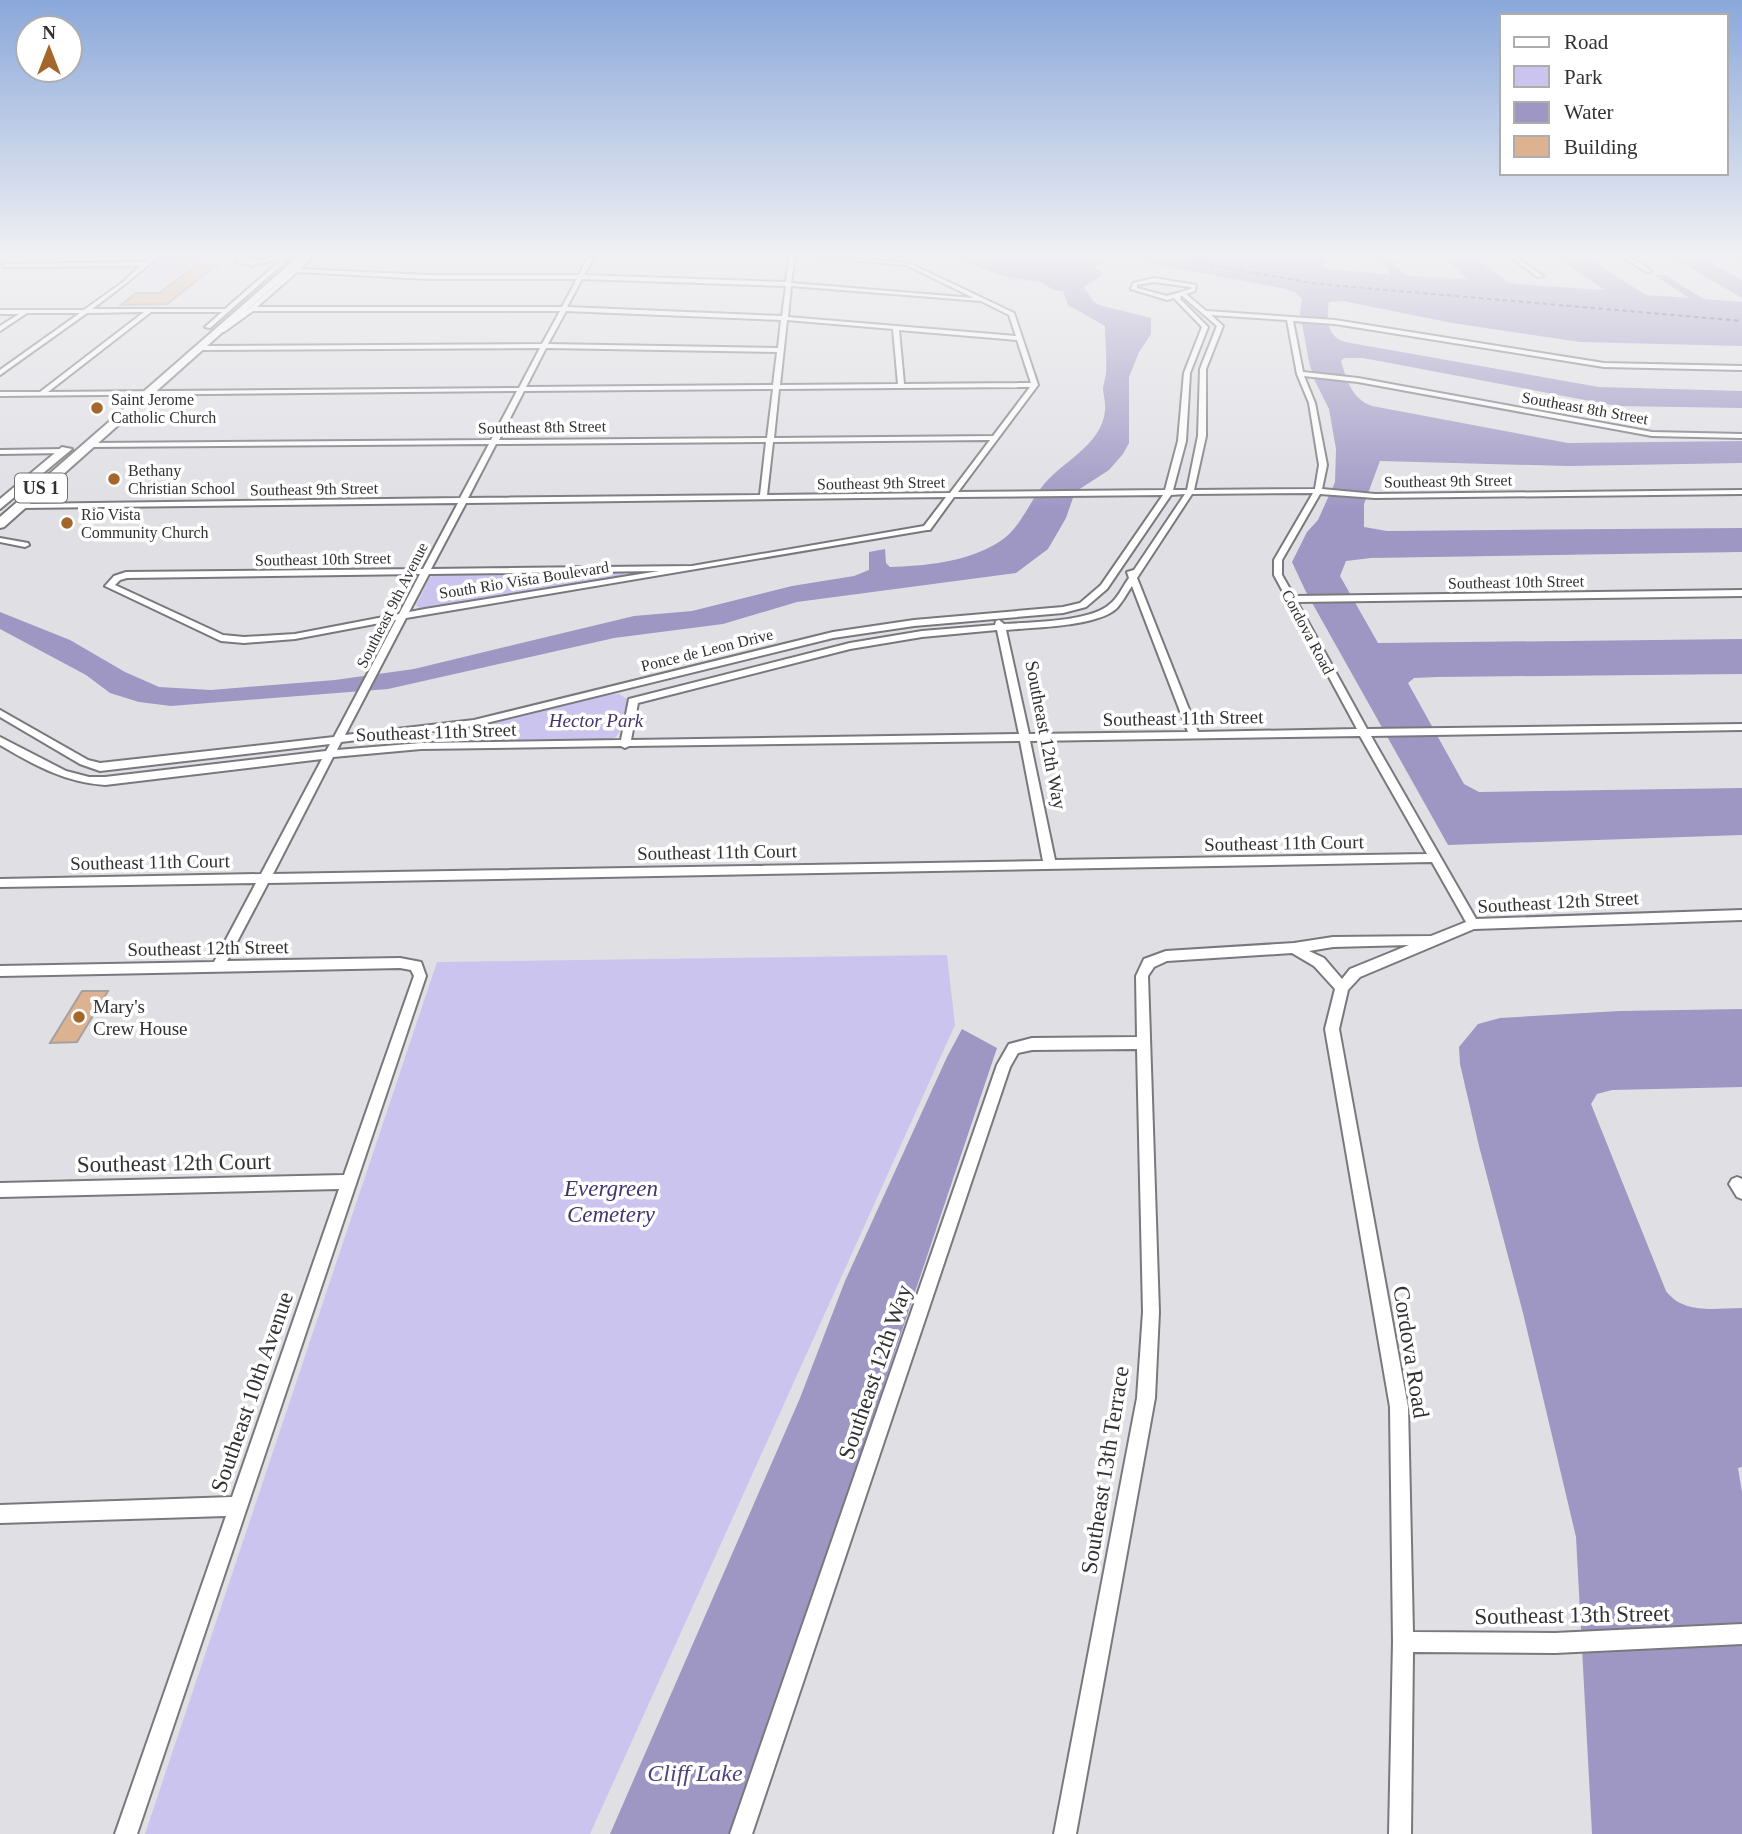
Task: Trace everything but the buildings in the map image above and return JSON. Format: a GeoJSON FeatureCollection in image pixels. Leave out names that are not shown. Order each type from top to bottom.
{"type":"FeatureCollection","features":[{"type":"Feature","properties":{"kind":"main road","name":"US 1"},"geometry":{"type":"LineString","coordinates":[[0,524],[21,506],[76,444],[131,393],[199,341]]}},
{"type":"Feature","properties":{"kind":"main road","name":"US 1"},"geometry":{"type":"LineString","coordinates":[[0,508],[76,444],[149,393],[205,341]]}},
{"type":"Feature","properties":{"kind":"main road"},"geometry":{"type":"LineString","coordinates":[[16,492],[15,504],[21,506]]}},
{"type":"Feature","properties":{"kind":"main road"},"geometry":{"type":"LineString","coordinates":[[0,508],[3,515],[0,524]]}},
{"type":"Feature","properties":{"kind":"street"},"geometry":{"type":"LineString","coordinates":[[0,373],[45,341]]}},
{"type":"Feature","properties":{"kind":"street"},"geometry":{"type":"LineString","coordinates":[[41,394],[111,341]]}},
{"type":"Feature","properties":{"kind":"street","name":"Southeast 9th Avenue"},"geometry":{"type":"LineString","coordinates":[[218,967],[548,341]]}},
{"type":"Feature","properties":{"kind":"street"},"geometry":{"type":"LineString","coordinates":[[763,498],[782,341]]}},
{"type":"Feature","properties":{"kind":"street"},"geometry":{"type":"LineString","coordinates":[[897,341],[901,386]]}},
{"type":"Feature","properties":{"kind":"street"},"geometry":{"type":"LineString","coordinates":[[0,394],[1035,385],[1021,341]]}},
{"type":"Feature","properties":{"kind":"street","name":"Ponce de Leon Drive"},"geometry":{"type":"LineString","coordinates":[[0,713],[84,762],[100,767],[474,723],[833,635],[914,623],[1063,610],[1083,605],[1104,587],[1120,567],[1168,493],[1183,438],[1186,376],[1201,341]]}},
{"type":"Feature","properties":{"kind":"street","name":"Ponce de Leon Drive"},"geometry":{"type":"LineString","coordinates":[[633,701],[850,646],[922,634],[1066,622],[1104,613],[1115,604],[1133,573],[1191,492],[1202,436],[1203,369],[1214,341]]}},
{"type":"Feature","properties":{"kind":"street","name":"Cordova Road"},"geometry":{"type":"LineString","coordinates":[[1298,341],[1323,465],[1318,491],[1278,560],[1278,575],[1473,924]]}},
{"type":"Feature","properties":{"kind":"street"},"geometry":{"type":"LineString","coordinates":[[1448,341],[1604,365],[1742,368]]}},
{"type":"Feature","properties":{"kind":"street"},"geometry":{"type":"LineString","coordinates":[[200,348],[545,346],[781,351]]}},
{"type":"Feature","properties":{"kind":"street","name":"Southeast 8th Street"},"geometry":{"type":"LineString","coordinates":[[1306,375],[1349,379],[1652,434],[1742,436]]}},
{"type":"Feature","properties":{"kind":"street","name":"South Rio Vista Boulevard"},"geometry":{"type":"LineString","coordinates":[[117,578],[109,586],[221,638],[240,641],[269,640],[927,528],[1035,385]]}},
{"type":"Feature","properties":{"kind":"street","name":"Southeast 8th Street"},"geometry":{"type":"LineString","coordinates":[[0,452],[76,444],[995,438]]}},
{"type":"Feature","properties":{"kind":"street","name":"Southeast 9th Street"},"geometry":{"type":"LineString","coordinates":[[21,506],[1191,492],[1318,491],[1375,496],[1742,492]]}},
{"type":"Feature","properties":{"kind":"street"},"geometry":{"type":"LineString","coordinates":[[0,540],[25,545]]}},
{"type":"Feature","properties":{"kind":"street"},"geometry":{"type":"LineString","coordinates":[[1120,567],[1133,573],[1194,735]]}},
{"type":"Feature","properties":{"kind":"street","name":"Southeast 10th Street"},"geometry":{"type":"LineString","coordinates":[[117,578],[126,575],[698,568]]}},
{"type":"Feature","properties":{"kind":"street"},"geometry":{"type":"LineString","coordinates":[[623,580],[625,569]]}},
{"type":"Feature","properties":{"kind":"street","name":"Southeast 10th Street"},"geometry":{"type":"LineString","coordinates":[[1290,600],[1742,593]]}},
{"type":"Feature","properties":{"kind":"street","name":"Southeast 12th Way"},"geometry":{"type":"LineString","coordinates":[[997,616],[1006,640],[1050,864]]}},
{"type":"Feature","properties":{"kind":"street"},"geometry":{"type":"LineString","coordinates":[[642,683],[642,691],[651,697]]}},
{"type":"Feature","properties":{"kind":"street"},"geometry":{"type":"LineString","coordinates":[[613,690],[628,694],[633,701],[625,745]]}},
{"type":"Feature","properties":{"kind":"street"},"geometry":{"type":"LineString","coordinates":[[469,746],[465,735],[474,723]]}},
{"type":"Feature","properties":{"kind":"street","name":"Southeast 11th Street"},"geometry":{"type":"LineString","coordinates":[[332,754],[421,746],[1742,727]]}},
{"type":"Feature","properties":{"kind":"street"},"geometry":{"type":"LineString","coordinates":[[0,740],[63,776],[82,781],[126,779],[332,754]]}},
{"type":"Feature","properties":{"kind":"street"},"geometry":{"type":"LineString","coordinates":[[284,760],[292,752],[290,745]]}},
{"type":"Feature","properties":{"kind":"street","name":"Southeast 11th Court"},"geometry":{"type":"LineString","coordinates":[[0,883],[1434,858]]}},
{"type":"Feature","properties":{"kind":"street","name":"Southeast 12th Street"},"geometry":{"type":"LineString","coordinates":[[1166,957],[1294,948],[1333,942],[1434,940],[1473,924],[1742,915]]}},
{"type":"Feature","properties":{"kind":"street"},"geometry":{"type":"LineString","coordinates":[[1294,948],[1319,962],[1342,988],[1355,973],[1434,940]]}},
{"type":"Feature","properties":{"kind":"street","name":"Southeast 13th Terrace"},"geometry":{"type":"LineString","coordinates":[[1065,1834],[1146,1398],[1152,1312],[1142,976],[1149,963],[1166,957]]}},
{"type":"Feature","properties":{"kind":"street","name":"Southeast 12th Street"},"geometry":{"type":"LineString","coordinates":[[0,971],[400,962],[416,966]]}},
{"type":"Feature","properties":{"kind":"street","name":"Southeast 10th Avenue"},"geometry":{"type":"LineString","coordinates":[[125,1834],[240,1506],[420,976],[416,966]]}},
{"type":"Feature","properties":{"kind":"street","name":"Cordova Road"},"geometry":{"type":"LineString","coordinates":[[1342,988],[1332,1028],[1399,1407],[1403,1642],[1401,1834]]}},
{"type":"Feature","properties":{"kind":"street","name":"Southeast 12th Way"},"geometry":{"type":"LineString","coordinates":[[741,1834],[1004,1065],[1014,1048],[1032,1044],[1143,1043]]}},
{"type":"Feature","properties":{"kind":"street","name":"Southeast 12th Court"},"geometry":{"type":"LineString","coordinates":[[0,1190],[350,1182]]}},
{"type":"Feature","properties":{"kind":"street"},"geometry":{"type":"LineString","coordinates":[[0,1514],[240,1506]]}},
{"type":"Feature","properties":{"kind":"street","name":"Southeast 13th Street"},"geometry":{"type":"LineString","coordinates":[[1403,1642],[1555,1643],[1742,1634]]}},
{"type":"Feature","properties":{"kind":"green space"},"geometry":{"type":"Polygon","coordinates":[[[620,571],[625,574],[619,578],[422,610],[416,605],[430,577],[444,573],[620,571]]]}},
{"type":"Feature","properties":{"kind":"green space","name":"Hector Park"},"geometry":{"type":"Polygon","coordinates":[[[619,694],[627,699],[626,710],[622,727],[612,740],[475,743],[471,739],[473,729],[485,724],[602,695],[619,694]]]}},
{"type":"Feature","properties":{"kind":"green space","name":"Evergreen Cemetery"},"geometry":{"type":"Polygon","coordinates":[[[947,955],[955,1025],[590,1834],[145,1834],[437,962],[947,955]]]}},
{"type":"Feature","properties":{"kind":"water"},"geometry":{"type":"Polygon","coordinates":[[[1105,341],[1147,341],[1129,377],[1129,443],[1109,470],[1075,492],[1066,518],[1048,549],[1016,573],[797,602],[723,624],[614,638],[388,689],[171,706],[139,702],[110,693],[86,675],[0,629],[0,612],[70,640],[125,672],[159,687],[211,690],[335,680],[414,669],[634,616],[692,611],[792,586],[854,576],[869,570],[869,552],[885,549],[886,563],[890,567],[944,562],[982,551],[1002,540],[1021,520],[1049,479],[1096,435],[1105,409],[1103,390],[1105,341]]]}},
{"type":"Feature","properties":{"kind":"water"},"geometry":{"type":"Polygon","coordinates":[[[1305,341],[1341,341],[1599,387],[1742,391],[1742,408],[1617,406],[1363,358],[1344,358],[1341,361],[1355,394],[1372,406],[1568,443],[1742,441],[1742,463],[1568,466],[1380,461],[1364,504],[1364,527],[1387,531],[1742,528],[1742,552],[1371,558],[1346,561],[1340,576],[1378,643],[1742,639],[1742,674],[1437,677],[1414,678],[1408,683],[1464,784],[1479,792],[1742,788],[1742,835],[1448,845],[1306,592],[1292,562],[1307,532],[1318,520],[1335,482],[1336,449],[1329,409],[1309,362],[1305,341]]]}},
{"type":"Feature","properties":{"kind":"water"},"geometry":{"type":"Polygon","coordinates":[[[1570,341],[1742,341],[1742,346],[1570,341]]]}},
{"type":"Feature","properties":{"kind":"water"},"geometry":{"type":"Polygon","coordinates":[[[1742,1009],[1742,1087],[1612,1090],[1597,1094],[1591,1104],[1666,1291],[1673,1299],[1691,1307],[1742,1308],[1742,1467],[1738,1468],[1742,1492],[1742,1834],[1592,1834],[1576,1537],[1523,1313],[1479,1146],[1460,1064],[1459,1047],[1478,1024],[1500,1018],[1619,1011],[1742,1009]]]}},
{"type":"Feature","properties":{"kind":"water","name":"Cliff Lake"},"geometry":{"type":"Polygon","coordinates":[[[962,1029],[997,1048],[733,1834],[610,1834],[800,1398],[845,1281],[962,1029]]]}},
{"type":"Feature","properties":{"kind":"place","name":"Saint Jerome Catholic Church"},"geometry":{"type":"Point","coordinates":[97,408]}},
{"type":"Feature","properties":{"kind":"place","name":"Bethany Christian School"},"geometry":{"type":"Point","coordinates":[114,479]}},
{"type":"Feature","properties":{"kind":"place","name":"Rio Vista Community Church"},"geometry":{"type":"Point","coordinates":[67,523]}},
{"type":"Feature","properties":{"kind":"place","name":"Mary's Crew House"},"geometry":{"type":"Point","coordinates":[79,1017]}}]}
